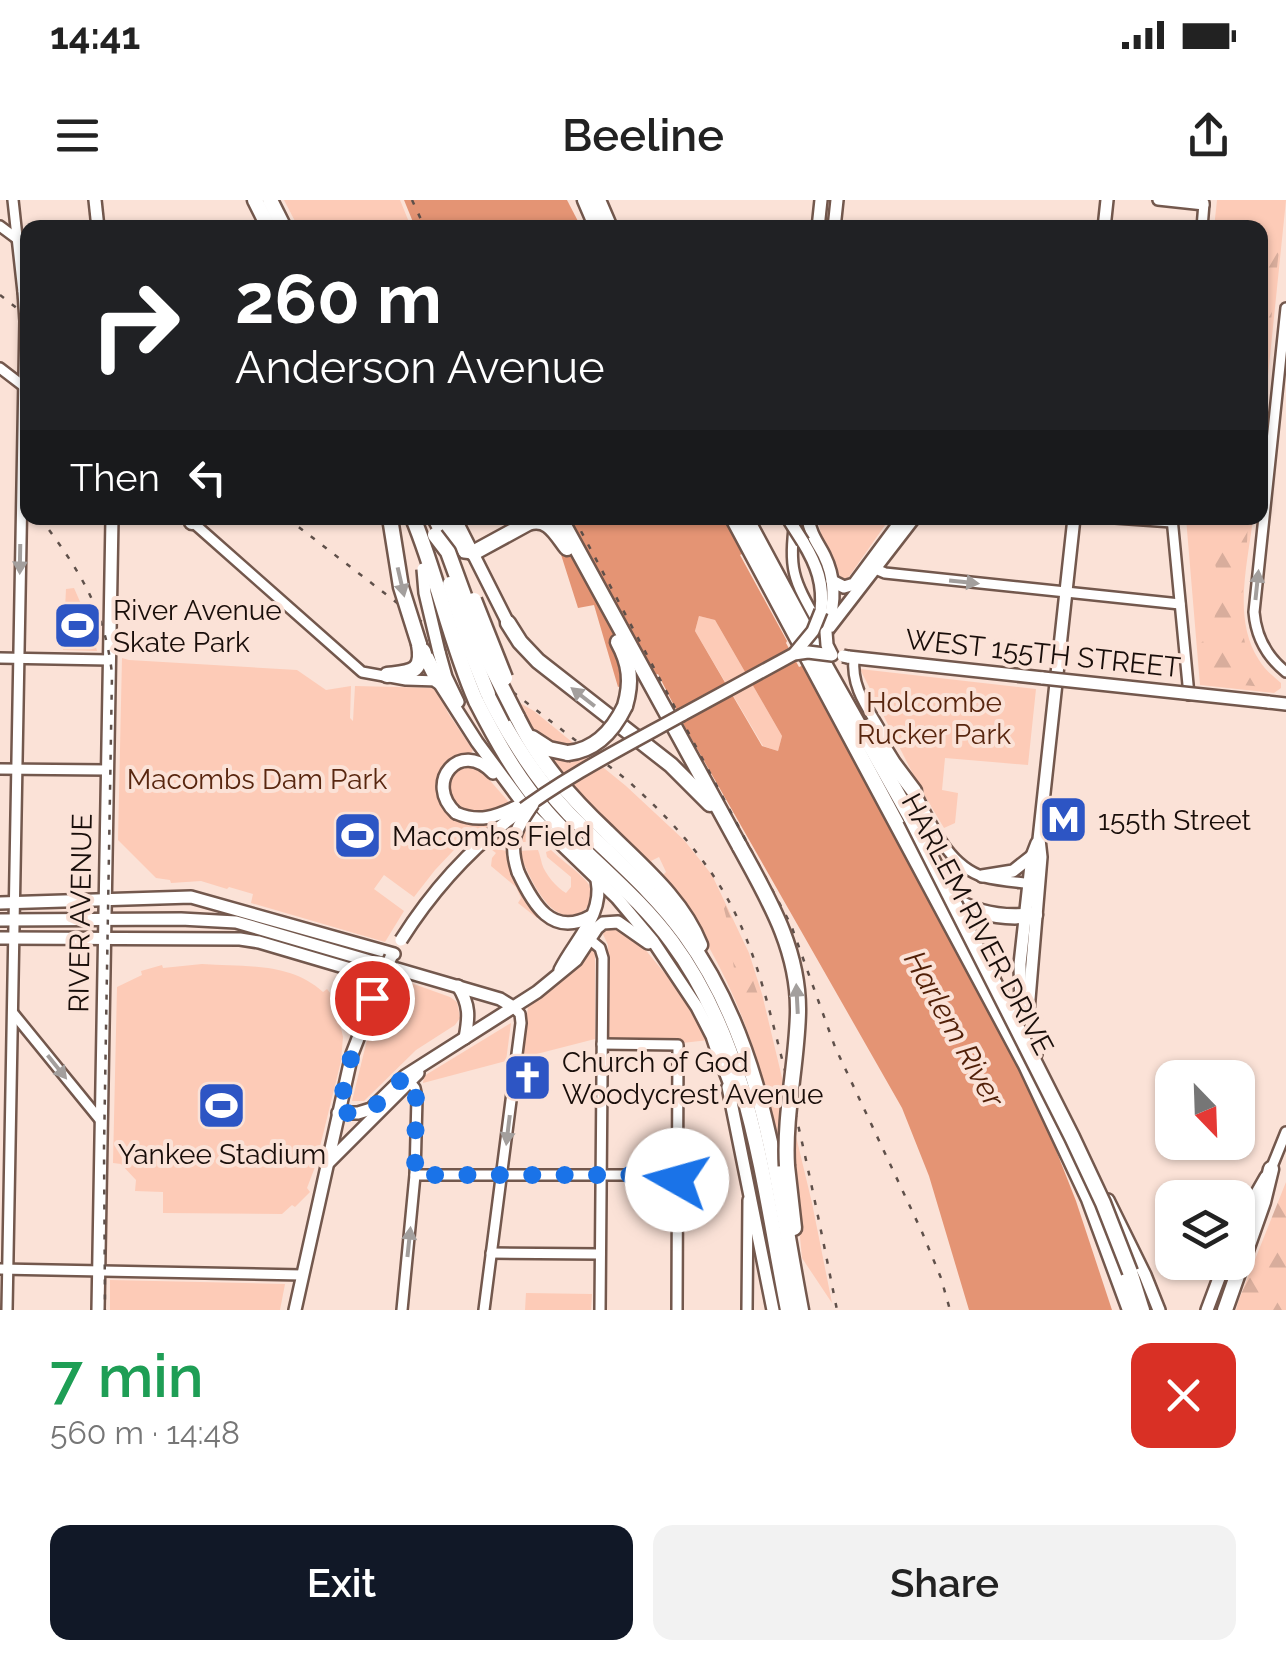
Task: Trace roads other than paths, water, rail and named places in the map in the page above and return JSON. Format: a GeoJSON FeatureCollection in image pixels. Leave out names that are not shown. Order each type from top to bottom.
{"type":"FeatureCollection","features":[{"type":"Feature","properties":{"kind":"highway"},"geometry":{"type":"LineString","coordinates":[[391,525],[401,587],[438,682]]}},
{"type":"Feature","properties":{"kind":"highway"},"geometry":{"type":"LineString","coordinates":[[417,525],[459,659],[482,698],[546,788],[652,894],[686,936],[736,1026],[753,1072],[801,1310]]}},
{"type":"Feature","properties":{"kind":"highway"},"geometry":{"type":"LineString","coordinates":[[430,525],[482,698],[508,759],[538,802],[652,916],[683,957],[718,1021],[750,1114],[788,1310]]}},
{"type":"Feature","properties":{"kind":"highway"},"geometry":{"type":"LineString","coordinates":[[438,525],[473,598],[520,724],[542,745],[568,753],[596,743],[618,720],[628,699],[630,672],[555,525]]}},
{"type":"Feature","properties":{"kind":"highway"},"geometry":{"type":"LineString","coordinates":[[473,553],[525,525]]}},
{"type":"Feature","properties":{"kind":"highway"},"geometry":{"type":"LineString","coordinates":[[547,525],[566,548]]}},
{"type":"Feature","properties":{"kind":"highway"},"geometry":{"type":"LineString","coordinates":[[564,525],[780,922],[794,966],[798,1021],[786,1130],[795,1278]]}},
{"type":"Feature","properties":{"kind":"highway","name":"HARLEM RIVER DRIVE"},"geometry":{"type":"LineString","coordinates":[[738,525],[830,662],[911,818],[1072,1136],[1103,1204],[1142,1310]]}},
{"type":"Feature","properties":{"kind":"highway","name":"HARLEM RIVER DRIVE"},"geometry":{"type":"LineString","coordinates":[[749,525],[765,566],[904,837],[1026,1065],[1084,1188],[1130,1310]]}},
{"type":"Feature","properties":{"kind":"highway"},"geometry":{"type":"LineString","coordinates":[[435,535],[448,552],[495,678],[520,724],[560,783],[672,900],[698,939],[710,974]]}},
{"type":"Feature","properties":{"kind":"highway"},"geometry":{"type":"LineString","coordinates":[[508,623],[538,660],[687,779],[729,828]]}},
{"type":"Feature","properties":{"kind":"highway"},"geometry":{"type":"LineString","coordinates":[[387,675],[411,671],[426,653]]}},
{"type":"Feature","properties":{"kind":"highway"},"geometry":{"type":"LineString","coordinates":[[830,662],[914,792]]}},
{"type":"Feature","properties":{"kind":"highway"},"geometry":{"type":"LineString","coordinates":[[904,837],[944,892],[956,901],[994,914],[1030,916]]}},
{"type":"Feature","properties":{"kind":"highway"},"geometry":{"type":"LineString","coordinates":[[1024,1011],[1026,1065]]}},
{"type":"Feature","properties":{"kind":"highway"},"geometry":{"type":"LineString","coordinates":[[718,1052],[737,1098],[766,1197]]}},
{"type":"Feature","properties":{"kind":"highway"},"geometry":{"type":"LineString","coordinates":[[1255,1203],[1271,1169]]}},
{"type":"Feature","properties":{"kind":"highway"},"geometry":{"type":"LineString","coordinates":[[1224,1310],[1271,1169]]}},
{"type":"Feature","properties":{"kind":"highway"},"geometry":{"type":"LineString","coordinates":[[1216,1310],[1227,1280]]}},
{"type":"Feature","properties":{"kind":"main road","name":"RIVER AVENUE"},"geometry":{"type":"LineString","coordinates":[[98,1310],[112,525]]}},
{"type":"Feature","properties":{"kind":"main road"},"geometry":{"type":"LineString","coordinates":[[416,525],[425,593],[426,653],[489,758]]}},
{"type":"Feature","properties":{"kind":"main road"},"geometry":{"type":"LineString","coordinates":[[450,525],[464,552],[473,553]]}},
{"type":"Feature","properties":{"kind":"main road"},"geometry":{"type":"LineString","coordinates":[[459,525],[508,623]]}},
{"type":"Feature","properties":{"kind":"main road"},"geometry":{"type":"LineString","coordinates":[[794,525],[820,575],[816,648]]}},
{"type":"Feature","properties":{"kind":"main road"},"geometry":{"type":"LineString","coordinates":[[809,525],[832,581],[827,645],[830,662]]}},
{"type":"Feature","properties":{"kind":"main road"},"geometry":{"type":"LineString","coordinates":[[832,581],[849,586],[872,568],[899,525]]}},
{"type":"Feature","properties":{"kind":"main road"},"geometry":{"type":"LineString","coordinates":[[511,789],[473,760],[460,762],[446,774],[442,786],[446,802],[456,813],[486,819],[538,796],[794,654],[816,648],[872,568],[908,525]]}},
{"type":"Feature","properties":{"kind":"main road"},"geometry":{"type":"LineString","coordinates":[[1033,884],[1041,858],[1039,839],[1073,525]]}},
{"type":"Feature","properties":{"kind":"main road"},"geometry":{"type":"LineString","coordinates":[[794,654],[813,632],[821,611]]}},
{"type":"Feature","properties":{"kind":"main road","name":"WEST 155TH STREET"},"geometry":{"type":"LineString","coordinates":[[816,648],[830,662],[1285,702]]}},
{"type":"Feature","properties":{"kind":"main road"},"geometry":{"type":"LineString","coordinates":[[438,682],[511,789],[544,829],[636,919],[697,1007],[718,1052],[735,1116],[773,1310]]}},
{"type":"Feature","properties":{"kind":"main road"},"geometry":{"type":"LineString","coordinates":[[538,796],[514,836],[512,850],[518,872],[532,897],[554,920],[570,924],[594,914]]}},
{"type":"Feature","properties":{"kind":"main road"},"geometry":{"type":"LineString","coordinates":[[295,1310],[357,1037],[382,976],[424,906],[458,865],[538,796]]}},
{"type":"Feature","properties":{"kind":"main road"},"geometry":{"type":"LineString","coordinates":[[1033,884],[1032,856],[1039,839]]}},
{"type":"Feature","properties":{"kind":"main road"},"geometry":{"type":"LineString","coordinates":[[982,876],[1009,872],[1032,856]]}},
{"type":"Feature","properties":{"kind":"main road"},"geometry":{"type":"LineString","coordinates":[[338,1113],[371,1110],[427,1062],[537,992],[576,960],[599,898],[597,880]]}},
{"type":"Feature","properties":{"kind":"main road","name":"HARLEM RIVER DRIVE"},"geometry":{"type":"LineString","coordinates":[[1033,884],[1024,1011],[1030,1039],[1146,1275],[1159,1310]]}},
{"type":"Feature","properties":{"kind":"main road"},"geometry":{"type":"LineString","coordinates":[[0,903],[185,896],[392,956]]}},
{"type":"Feature","properties":{"kind":"main road"},"geometry":{"type":"LineString","coordinates":[[209,901],[236,922]]}},
{"type":"Feature","properties":{"kind":"main road"},"geometry":{"type":"LineString","coordinates":[[192,919],[382,976]]}},
{"type":"Feature","properties":{"kind":"main road"},"geometry":{"type":"LineString","coordinates":[[0,920],[236,922],[458,986],[514,1007]]}},
{"type":"Feature","properties":{"kind":"main road"},"geometry":{"type":"LineString","coordinates":[[586,936],[601,924],[616,921],[665,960]]}},
{"type":"Feature","properties":{"kind":"main road"},"geometry":{"type":"LineString","coordinates":[[171,937],[236,922]]}},
{"type":"Feature","properties":{"kind":"main road"},"geometry":{"type":"LineString","coordinates":[[0,938],[171,937],[259,942]]}},
{"type":"Feature","properties":{"kind":"main road"},"geometry":{"type":"LineString","coordinates":[[458,986],[469,1010],[464,1038]]}},
{"type":"Feature","properties":{"kind":"main road"},"geometry":{"type":"LineString","coordinates":[[329,1162],[408,1079]]}},
{"type":"Feature","properties":{"kind":"main road"},"geometry":{"type":"LineString","coordinates":[[1255,1196],[1271,1169]]}},
{"type":"Feature","properties":{"kind":"main road"},"geometry":{"type":"LineString","coordinates":[[1206,1310],[1218,1280]]}},
{"type":"Feature","properties":{"kind":"street"},"geometry":{"type":"LineString","coordinates":[[13,200],[20,261]]}},
{"type":"Feature","properties":{"kind":"street"},"geometry":{"type":"LineString","coordinates":[[1158,200],[1204,202]]}},
{"type":"Feature","properties":{"kind":"street"},"geometry":{"type":"LineString","coordinates":[[0,226],[18,240]]}},
{"type":"Feature","properties":{"kind":"street"},"geometry":{"type":"LineString","coordinates":[[1268,479],[1286,308]]}},
{"type":"Feature","properties":{"kind":"street"},"geometry":{"type":"LineString","coordinates":[[0,368],[20,384]]}},
{"type":"Feature","properties":{"kind":"street"},"geometry":{"type":"LineString","coordinates":[[7,1310],[4,1269],[22,525]]}},
{"type":"Feature","properties":{"kind":"street"},"geometry":{"type":"LineString","coordinates":[[197,525],[360,670],[438,682]]}},
{"type":"Feature","properties":{"kind":"street"},"geometry":{"type":"LineString","coordinates":[[791,525],[796,583],[830,647],[840,654],[1265,702]]}},
{"type":"Feature","properties":{"kind":"street"},"geometry":{"type":"LineString","coordinates":[[1172,525],[1189,694]]}},
{"type":"Feature","properties":{"kind":"street"},"geometry":{"type":"LineString","coordinates":[[1263,525],[1254,612],[1262,642],[1274,662],[1286,672]]}},
{"type":"Feature","properties":{"kind":"street"},"geometry":{"type":"LineString","coordinates":[[872,568],[885,573],[1180,604]]}},
{"type":"Feature","properties":{"kind":"street"},"geometry":{"type":"LineString","coordinates":[[0,658],[109,660]]}},
{"type":"Feature","properties":{"kind":"street","name":"HARLEM RIVER DRIVE"},"geometry":{"type":"LineString","coordinates":[[854,658],[857,690],[951,855],[982,876],[1033,884]]}},
{"type":"Feature","properties":{"kind":"street"},"geometry":{"type":"LineString","coordinates":[[0,768],[108,770]]}},
{"type":"Feature","properties":{"kind":"street"},"geometry":{"type":"LineString","coordinates":[[586,936],[600,948],[603,958],[600,1310]]}},
{"type":"Feature","properties":{"kind":"street"},"geometry":{"type":"LineString","coordinates":[[484,1310],[521,1023],[514,1007]]}},
{"type":"Feature","properties":{"kind":"street"},"geometry":{"type":"LineString","coordinates":[[13,1012],[101,1121]]}},
{"type":"Feature","properties":{"kind":"street"},"geometry":{"type":"LineString","coordinates":[[602,1044],[678,1046],[677,1310]]}},
{"type":"Feature","properties":{"kind":"street"},"geometry":{"type":"LineString","coordinates":[[402,1310],[415,1175],[417,1097],[408,1079]]}},
{"type":"Feature","properties":{"kind":"street"},"geometry":{"type":"LineString","coordinates":[[1271,1169],[1286,1132]]}},
{"type":"Feature","properties":{"kind":"street"},"geometry":{"type":"LineString","coordinates":[[415,1175],[678,1176]]}},
{"type":"Feature","properties":{"kind":"street"},"geometry":{"type":"LineString","coordinates":[[747,1182],[747,1310]]}},
{"type":"Feature","properties":{"kind":"street"},"geometry":{"type":"LineString","coordinates":[[491,1253],[600,1254]]}},
{"type":"Feature","properties":{"kind":"street"},"geometry":{"type":"LineString","coordinates":[[4,1269],[302,1275]]}},
{"type":"Feature","properties":{"kind":"water"},"geometry":{"type":"Polygon","coordinates":[[[404,200],[567,200],[577,220],[412,220],[404,200]]]}},
{"type":"Feature","properties":{"kind":"water","name":"Harlem River"},"geometry":{"type":"Polygon","coordinates":[[[552,525],[729,525],[744,553],[740,555],[786,643],[799,667],[804,665],[809,674],[1053,1134],[1112,1310],[969,1310],[929,1176],[902,1108],[658,674],[618,687],[594,605],[578,608],[552,525]],[[699,616],[695,631],[762,746],[778,751],[782,736],[715,620],[699,616]]]}},
{"type":"Feature","properties":{"kind":"railway"},"geometry":{"type":"LineString","coordinates":[[412,200],[421,220]]}},
{"type":"Feature","properties":{"kind":"railway"},"geometry":{"type":"LineString","coordinates":[[0,295],[20,311]]}},
{"type":"Feature","properties":{"kind":"railway"},"geometry":{"type":"LineString","coordinates":[[45,525],[88,590],[103,629],[112,674],[105,1310]]}},
{"type":"Feature","properties":{"kind":"railway"},"geometry":{"type":"LineString","coordinates":[[296,525],[627,780],[669,820],[705,864],[736,915],[765,994],[797,1119],[837,1310]]}},
{"type":"Feature","properties":{"kind":"railway"},"geometry":{"type":"LineString","coordinates":[[578,525],[791,925],[835,1047],[922,1232],[950,1310]]}},
{"type":"Feature","properties":{"kind":"place","name":"River Avenue Skate Park"},"geometry":{"type":"Point","coordinates":[78,626]}},
{"type":"Feature","properties":{"kind":"place","name":"155th Street"},"geometry":{"type":"Point","coordinates":[1063,820]}},
{"type":"Feature","properties":{"kind":"place","name":"Macombs Field"},"geometry":{"type":"Point","coordinates":[357,836]}},
{"type":"Feature","properties":{"kind":"place","name":"Church of God Woodycrest Avenue"},"geometry":{"type":"Point","coordinates":[527,1078]}},
{"type":"Feature","properties":{"kind":"place","name":"Yankee Stadium"},"geometry":{"type":"Point","coordinates":[222,1106]}},
{"type":"Feature","properties":{"kind":"park label","name":"Holcombe Rucker Park"},"geometry":{"type":"Point","coordinates":[934,718]}},
{"type":"Feature","properties":{"kind":"park label","name":"Macombs Dam Park"},"geometry":{"type":"Point","coordinates":[257,779]}}]}
